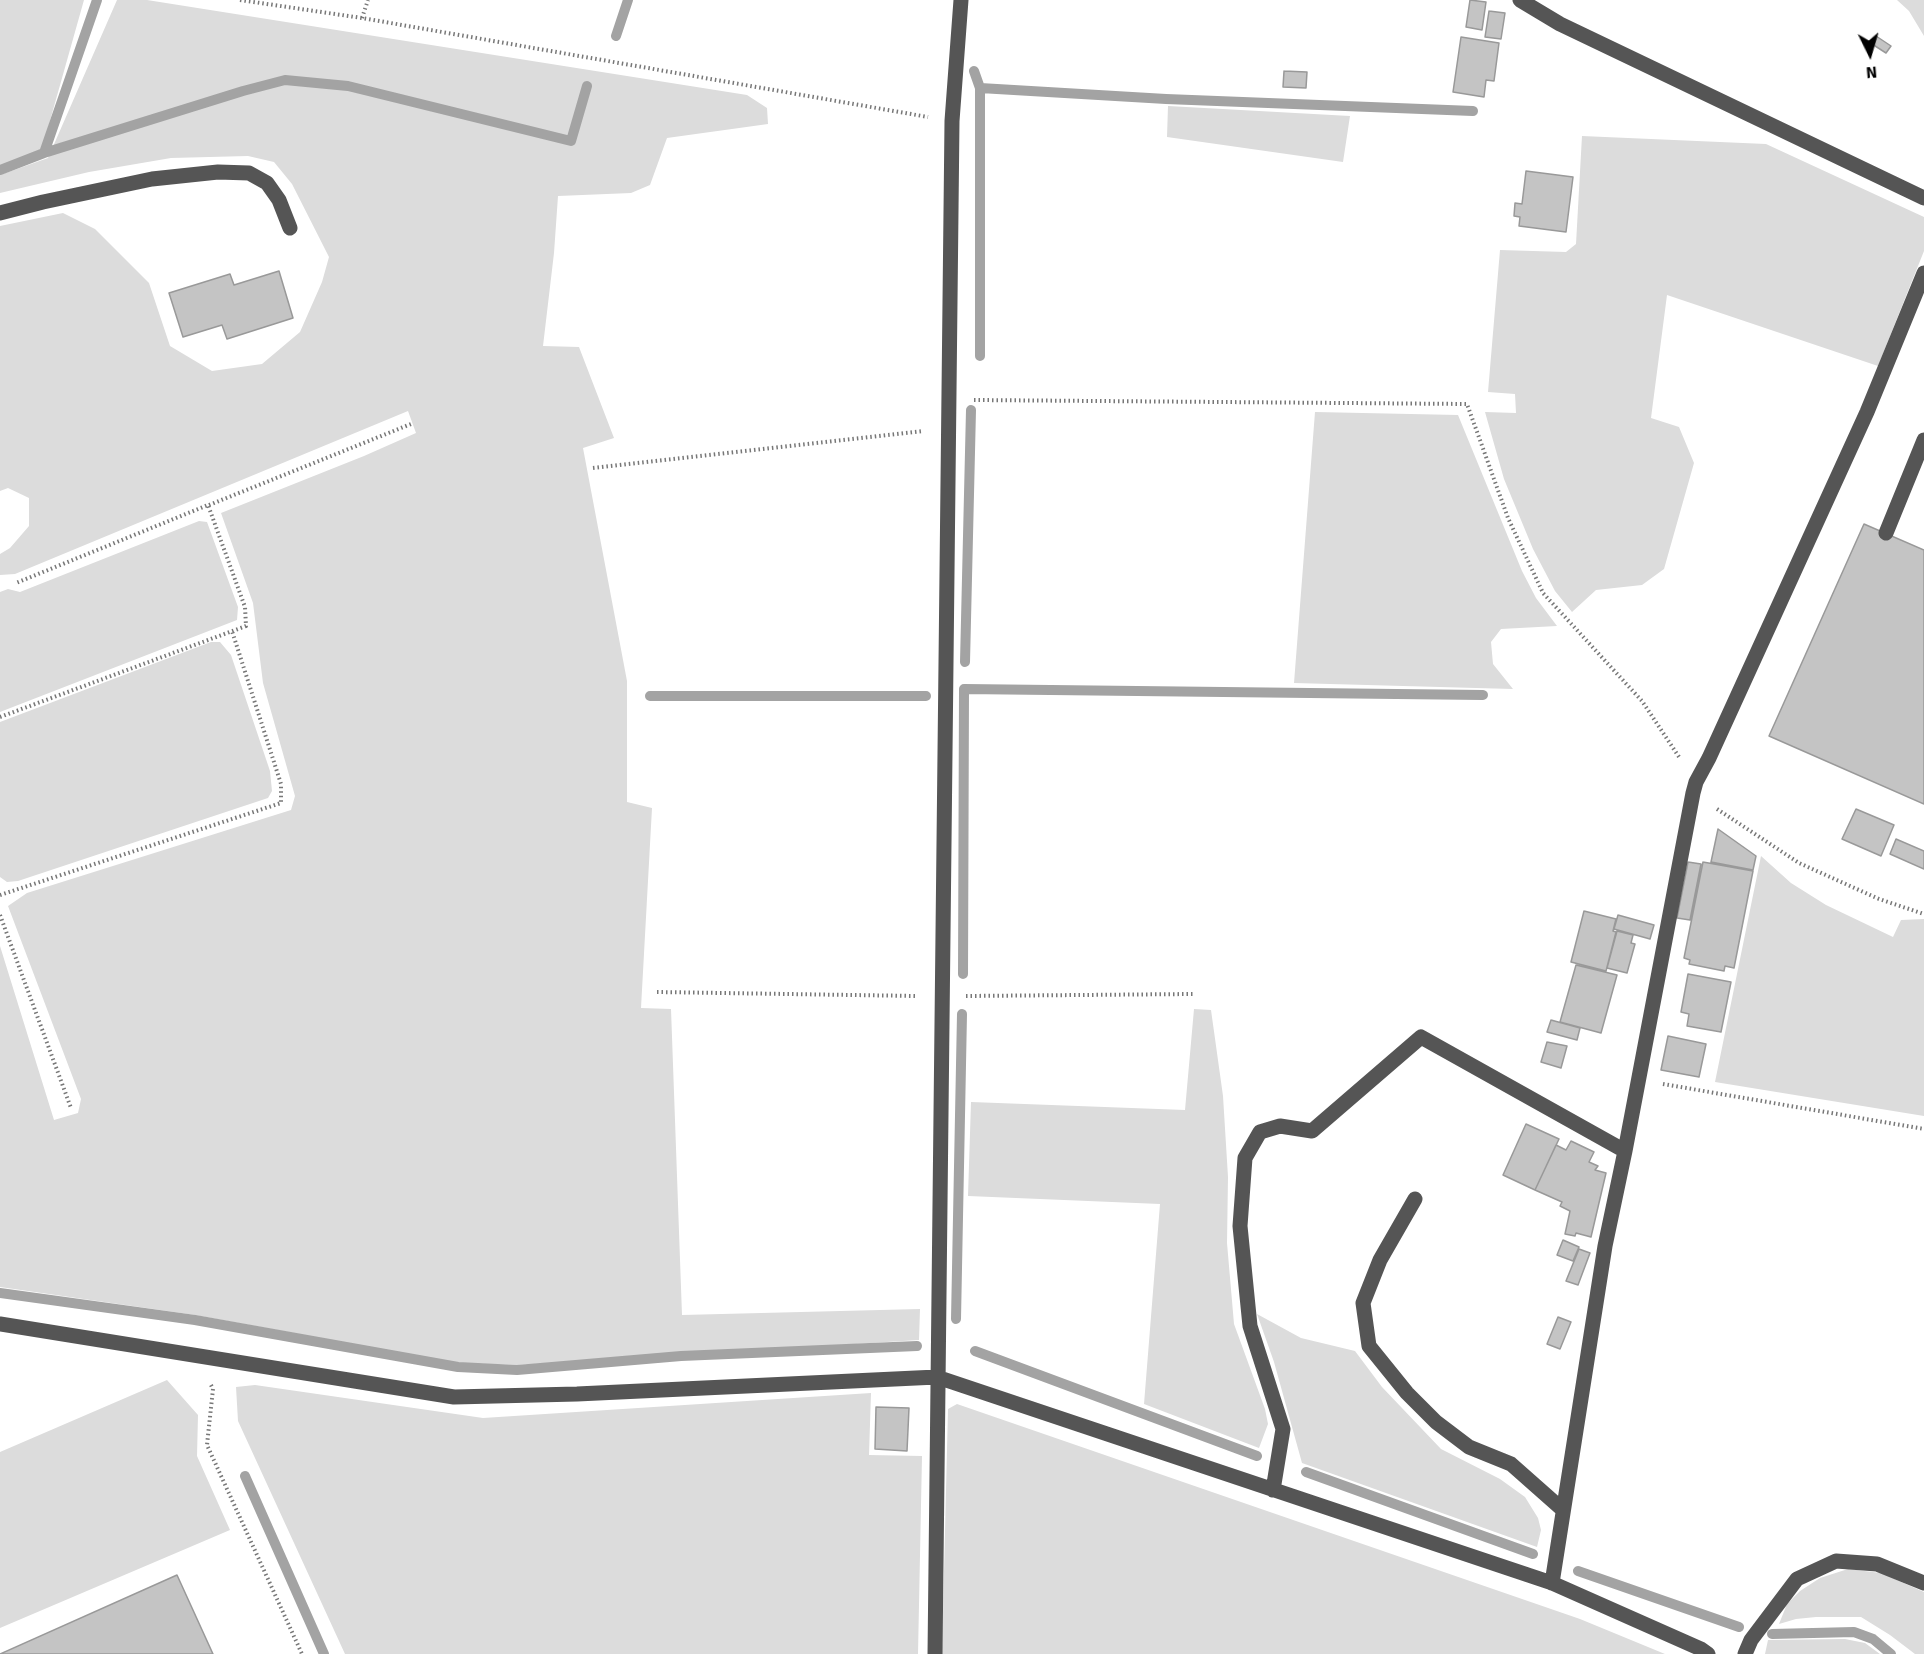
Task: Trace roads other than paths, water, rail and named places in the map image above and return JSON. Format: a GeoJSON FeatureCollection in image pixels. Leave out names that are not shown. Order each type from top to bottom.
{"type":"FeatureCollection","features":[{"type":"Feature","properties":{"kind":"street"},"geometry":{"type":"LineString","coordinates":[[935,1654],[952,121],[961,0]]}},
{"type":"Feature","properties":{"kind":"street"},"geometry":{"type":"LineString","coordinates":[[1520,0],[1560,24],[1924,198]]}},
{"type":"Feature","properties":{"kind":"street"},"geometry":{"type":"LineString","coordinates":[[0,213],[153,179],[228,172],[249,173],[267,183],[279,200],[290,228]]}},
{"type":"Feature","properties":{"kind":"street"},"geometry":{"type":"LineString","coordinates":[[1552,1582],[1605,1246],[1695,788],[1867,412],[1924,273]]}},
{"type":"Feature","properties":{"kind":"street"},"geometry":{"type":"LineString","coordinates":[[1886,533],[1924,440]]}},
{"type":"Feature","properties":{"kind":"street"},"geometry":{"type":"LineString","coordinates":[[1273,1490],[1283,1429],[1250,1326],[1240,1226],[1245,1158],[1260,1132],[1281,1126],[1312,1131],[1421,1037],[1625,1151]]}},
{"type":"Feature","properties":{"kind":"street"},"geometry":{"type":"LineString","coordinates":[[1415,1199],[1380,1260],[1363,1303],[1369,1346],[1407,1393],[1436,1422],[1469,1447],[1512,1464],[1563,1510]]}},
{"type":"Feature","properties":{"kind":"street"},"geometry":{"type":"LineString","coordinates":[[0,1324],[454,1397],[577,1394],[938,1377],[1552,1582],[1708,1654]]}},
{"type":"Feature","properties":{"kind":"street"},"geometry":{"type":"LineString","coordinates":[[1745,1654],[1751,1640],[1797,1579],[1836,1561],[1877,1564],[1924,1583]]}},
{"type":"Feature","properties":{"kind":"waterway"},"geometry":{"type":"LineString","coordinates":[[44,153],[97,0]]}},
{"type":"Feature","properties":{"kind":"waterway"},"geometry":{"type":"LineString","coordinates":[[616,36],[628,0]]}},
{"type":"Feature","properties":{"kind":"waterway"},"geometry":{"type":"LineString","coordinates":[[974,71],[980,88],[980,356]]}},
{"type":"Feature","properties":{"kind":"waterway"},"geometry":{"type":"LineString","coordinates":[[0,170],[44,153],[285,80],[348,86],[571,141],[587,86]]}},
{"type":"Feature","properties":{"kind":"waterway"},"geometry":{"type":"LineString","coordinates":[[980,88],[1166,99],[1473,111]]}},
{"type":"Feature","properties":{"kind":"waterway"},"geometry":{"type":"LineString","coordinates":[[965,662],[971,410]]}},
{"type":"Feature","properties":{"kind":"waterway"},"geometry":{"type":"LineString","coordinates":[[963,974],[964,689],[1483,695]]}},
{"type":"Feature","properties":{"kind":"waterway"},"geometry":{"type":"LineString","coordinates":[[650,696],[926,696]]}},
{"type":"Feature","properties":{"kind":"waterway"},"geometry":{"type":"LineString","coordinates":[[956,1319],[962,1014]]}},
{"type":"Feature","properties":{"kind":"waterway"},"geometry":{"type":"LineString","coordinates":[[0,1293],[195,1320],[458,1367],[517,1370],[681,1356],[917,1346]]}},
{"type":"Feature","properties":{"kind":"waterway"},"geometry":{"type":"LineString","coordinates":[[975,1351],[1257,1456]]}},
{"type":"Feature","properties":{"kind":"waterway"},"geometry":{"type":"LineString","coordinates":[[1306,1472],[1533,1554]]}},
{"type":"Feature","properties":{"kind":"waterway"},"geometry":{"type":"LineString","coordinates":[[245,1476],[324,1654]]}},
{"type":"Feature","properties":{"kind":"waterway"},"geometry":{"type":"LineString","coordinates":[[1578,1571],[1739,1627]]}},
{"type":"Feature","properties":{"kind":"waterway"},"geometry":{"type":"LineString","coordinates":[[1772,1634],[1854,1632],[1873,1639],[1891,1654]]}}]}
